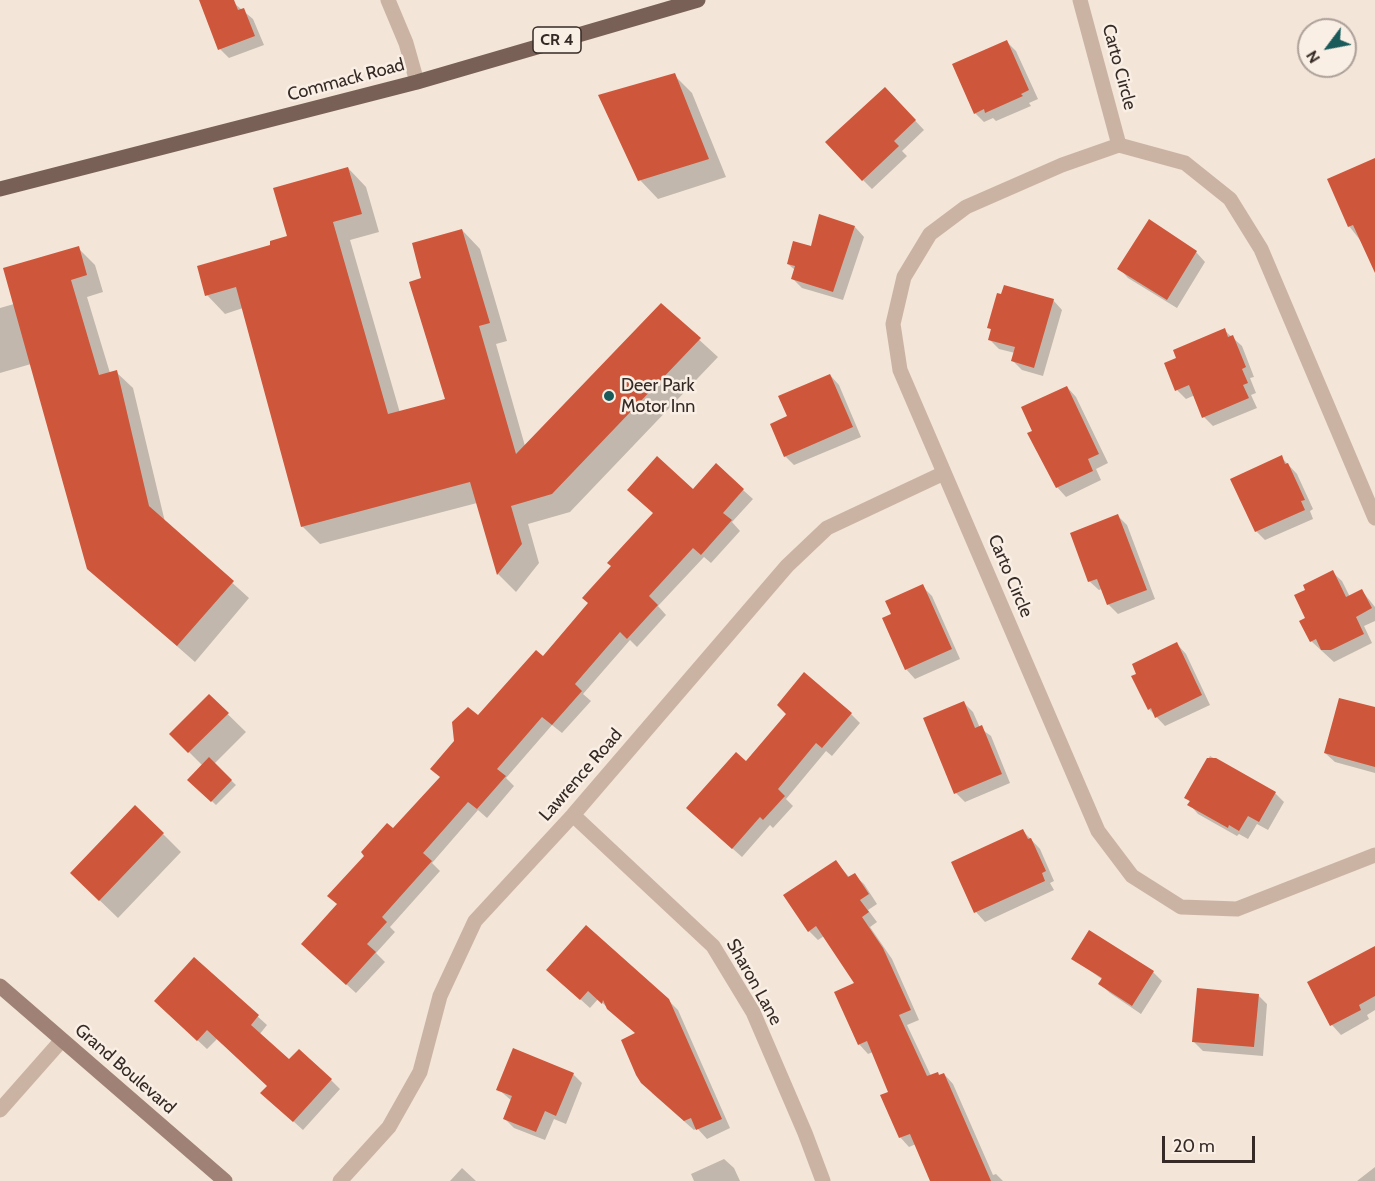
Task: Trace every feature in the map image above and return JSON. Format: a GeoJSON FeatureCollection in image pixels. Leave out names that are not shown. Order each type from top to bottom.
{"type":"FeatureCollection","features":[{"type":"Feature","properties":{"kind":"main road","name":"Commack Road"},"geometry":{"type":"LineString","coordinates":[[0,189],[417,82],[698,0]]}},
{"type":"Feature","properties":{"kind":"street"},"geometry":{"type":"LineString","coordinates":[[388,0],[406,43],[417,82]]}},
{"type":"Feature","properties":{"kind":"street","name":"Carto Circle"},"geometry":{"type":"LineString","coordinates":[[1080,0],[1119,145],[1062,165],[966,207],[930,234],[904,277],[893,324],[900,370],[1098,831],[1132,876],[1180,908],[1237,909],[1375,855]]}},
{"type":"Feature","properties":{"kind":"street"},"geometry":{"type":"LineString","coordinates":[[1119,145],[1185,163],[1230,199],[1261,249],[1375,518]]}},
{"type":"Feature","properties":{"kind":"street","name":"Lawrence Road"},"geometry":{"type":"LineString","coordinates":[[340,1181],[389,1127],[420,1072],[440,996],[475,921],[573,815],[787,566],[827,528],[944,473]]}},
{"type":"Feature","properties":{"kind":"street","name":"Sharon Lane"},"geometry":{"type":"LineString","coordinates":[[573,815],[713,946],[753,1012],[823,1181]]}},
{"type":"Feature","properties":{"kind":"street","name":"Grand Boulevard"},"geometry":{"type":"LineString","coordinates":[[0,986],[225,1181]]}},
{"type":"Feature","properties":{"kind":"street"},"geometry":{"type":"LineString","coordinates":[[0,1110],[62,1041]]}},
{"type":"Feature","properties":{"kind":"building"},"geometry":{"type":"Polygon","coordinates":[[[199,0],[234,0],[238,10],[244,8],[255,36],[218,50],[199,0]]]}},
{"type":"Feature","properties":{"kind":"building"},"geometry":{"type":"Polygon","coordinates":[[[1007,40],[1029,90],[1021,94],[1023,96],[985,113],[984,109],[974,114],[952,64],[1007,40]]]}},
{"type":"Feature","properties":{"kind":"building"},"geometry":{"type":"Polygon","coordinates":[[[675,73],[709,159],[638,181],[598,95],[675,73]]]}},
{"type":"Feature","properties":{"kind":"building"},"geometry":{"type":"Polygon","coordinates":[[[885,87],[916,120],[894,141],[899,146],[862,181],[825,142],[885,87]]]}},
{"type":"Feature","properties":{"kind":"building"},"geometry":{"type":"Polygon","coordinates":[[[1375,158],[1375,273],[1353,225],[1348,227],[1327,179],[1375,158]]]}},
{"type":"Feature","properties":{"kind":"building"},"geometry":{"type":"Polygon","coordinates":[[[348,167],[362,214],[333,222],[388,414],[445,399],[409,282],[421,278],[412,243],[462,229],[490,323],[479,326],[516,454],[661,303],[701,338],[552,494],[511,506],[522,544],[497,575],[470,482],[301,527],[236,287],[205,296],[197,266],[270,245],[270,241],[287,236],[273,188],[348,167]]]}},
{"type":"Feature","properties":{"kind":"building"},"geometry":{"type":"Polygon","coordinates":[[[819,214],[855,226],[833,292],[791,279],[795,266],[787,264],[793,241],[811,246],[819,214]]]}},
{"type":"Feature","properties":{"kind":"building"},"geometry":{"type":"Polygon","coordinates":[[[1149,219],[1197,251],[1167,300],[1117,269],[1149,219]]]}},
{"type":"Feature","properties":{"kind":"building"},"geometry":{"type":"Polygon","coordinates":[[[79,246],[87,275],[71,280],[99,375],[117,370],[149,506],[234,581],[177,646],[87,569],[3,268],[79,246]]]}},
{"type":"Feature","properties":{"kind":"building"},"geometry":{"type":"Polygon","coordinates":[[[1004,285],[1054,299],[1034,368],[1011,361],[1015,347],[988,340],[991,329],[987,328],[997,293],[1001,294],[1004,285]]]}},
{"type":"Feature","properties":{"kind":"building"},"geometry":{"type":"Polygon","coordinates":[[[1225,328],[1228,337],[1233,335],[1246,367],[1242,369],[1248,383],[1243,385],[1249,398],[1202,418],[1189,385],[1175,391],[1164,363],[1176,358],[1173,350],[1225,328]]]}},
{"type":"Feature","properties":{"kind":"building"},"geometry":{"type":"Polygon","coordinates":[[[830,374],[853,427],[784,457],[770,424],[787,416],[778,396],[830,374]]]}},
{"type":"Feature","properties":{"kind":"building"},"geometry":{"type":"Polygon","coordinates":[[[1067,386],[1099,454],[1088,459],[1093,471],[1056,488],[1027,433],[1032,431],[1021,407],[1067,386]]]}},
{"type":"Feature","properties":{"kind":"building"},"geometry":{"type":"Polygon","coordinates":[[[1282,455],[1305,500],[1301,501],[1305,510],[1255,532],[1230,479],[1282,455]]]}},
{"type":"Feature","properties":{"kind":"building"},"geometry":{"type":"Polygon","coordinates":[[[657,456],[693,489],[716,463],[744,489],[723,513],[732,520],[701,555],[693,548],[649,596],[658,605],[627,639],[620,632],[575,684],[582,691],[552,725],[542,717],[497,769],[506,776],[477,809],[468,802],[423,853],[432,861],[382,917],[387,922],[367,944],[376,952],[346,985],[301,944],[337,904],[327,896],[364,856],[361,852],[387,823],[393,828],[440,777],[430,769],[454,741],[452,722],[468,707],[478,715],[536,650],[543,656],[588,603],[582,598],[611,566],[607,563],[653,513],[627,490],[657,456]]]}},
{"type":"Feature","properties":{"kind":"building"},"geometry":{"type":"Polygon","coordinates":[[[1118,514],[1147,590],[1107,605],[1097,579],[1088,582],[1070,533],[1118,514]]]}},
{"type":"Feature","properties":{"kind":"building"},"geometry":{"type":"Polygon","coordinates":[[[1333,570],[1346,597],[1362,589],[1372,608],[1356,617],[1364,634],[1331,650],[1321,650],[1316,639],[1310,642],[1299,621],[1305,618],[1294,595],[1305,590],[1303,585],[1333,570]]]}},
{"type":"Feature","properties":{"kind":"building"},"geometry":{"type":"Polygon","coordinates":[[[923,584],[952,649],[905,670],[882,618],[891,614],[885,601],[923,584]]]}},
{"type":"Feature","properties":{"kind":"building"},"geometry":{"type":"Polygon","coordinates":[[[1177,642],[1202,695],[1155,718],[1151,708],[1148,710],[1131,676],[1136,674],[1132,664],[1177,642]]]}},
{"type":"Feature","properties":{"kind":"building"},"geometry":{"type":"Polygon","coordinates":[[[804,672],[852,713],[822,748],[816,743],[778,789],[785,796],[763,820],[760,817],[732,849],[686,808],[736,752],[746,761],[786,714],[777,705],[804,672]]]}},
{"type":"Feature","properties":{"kind":"building"},"geometry":{"type":"Polygon","coordinates":[[[209,694],[229,713],[188,753],[169,734],[209,694]]]}},
{"type":"Feature","properties":{"kind":"building"},"geometry":{"type":"Polygon","coordinates":[[[1339,698],[1375,707],[1375,767],[1324,753],[1339,698]]]}},
{"type":"Feature","properties":{"kind":"building"},"geometry":{"type":"Polygon","coordinates":[[[964,701],[975,728],[982,725],[1002,774],[954,794],[923,718],[964,701]]]}},
{"type":"Feature","properties":{"kind":"building"},"geometry":{"type":"Polygon","coordinates":[[[209,757],[232,780],[211,802],[187,780],[209,757]]]}},
{"type":"Feature","properties":{"kind":"building"},"geometry":{"type":"Polygon","coordinates":[[[1207,758],[1216,758],[1276,792],[1259,822],[1248,816],[1239,831],[1229,825],[1228,828],[1187,805],[1190,801],[1184,798],[1207,758]]]}},
{"type":"Feature","properties":{"kind":"building"},"geometry":{"type":"Polygon","coordinates":[[[135,805],[164,833],[99,901],[70,873],[135,805]]]}},
{"type":"Feature","properties":{"kind":"building"},"geometry":{"type":"Polygon","coordinates":[[[1023,829],[1028,839],[1031,838],[1046,871],[1042,873],[1045,881],[974,913],[951,862],[1023,829]]]}},
{"type":"Feature","properties":{"kind":"building"},"geometry":{"type":"Polygon","coordinates":[[[836,860],[848,877],[855,873],[869,894],[860,900],[869,912],[862,917],[883,948],[911,1010],[899,1015],[927,1076],[938,1072],[939,1075],[944,1073],[991,1181],[930,1181],[910,1134],[899,1138],[880,1095],[888,1092],[867,1041],[858,1045],[834,992],[854,983],[816,926],[808,932],[783,895],[836,860]]]}},
{"type":"Feature","properties":{"kind":"building"},"geometry":{"type":"Polygon","coordinates":[[[586,925],[669,999],[722,1119],[696,1130],[691,1118],[684,1121],[641,1083],[636,1075],[621,1040],[635,1033],[607,1009],[603,1000],[602,1004],[588,991],[580,1000],[546,970],[586,925]]]}},
{"type":"Feature","properties":{"kind":"building"},"geometry":{"type":"Polygon","coordinates":[[[1089,930],[1154,971],[1132,1006],[1098,984],[1102,978],[1071,959],[1089,930]]]}},
{"type":"Feature","properties":{"kind":"building"},"geometry":{"type":"Polygon","coordinates":[[[1375,946],[1375,996],[1359,1005],[1361,1010],[1330,1026],[1307,982],[1375,946]]]}},
{"type":"Feature","properties":{"kind":"building"},"geometry":{"type":"Polygon","coordinates":[[[194,957],[259,1015],[251,1025],[289,1059],[299,1049],[332,1079],[293,1122],[260,1093],[267,1086],[207,1030],[197,1041],[154,1001],[194,957]]]}},
{"type":"Feature","properties":{"kind":"building"},"geometry":{"type":"Polygon","coordinates":[[[1197,988],[1259,994],[1254,1047],[1192,1042],[1197,988]]]}},
{"type":"Feature","properties":{"kind":"building"},"geometry":{"type":"Polygon","coordinates":[[[513,1048],[574,1073],[556,1116],[545,1111],[536,1132],[503,1119],[512,1096],[496,1090],[513,1048]]]}},
{"type":"Feature","properties":{"kind":"place","name":"Deer Park Motor Inn"},"geometry":{"type":"Point","coordinates":[609,396]}}]}
